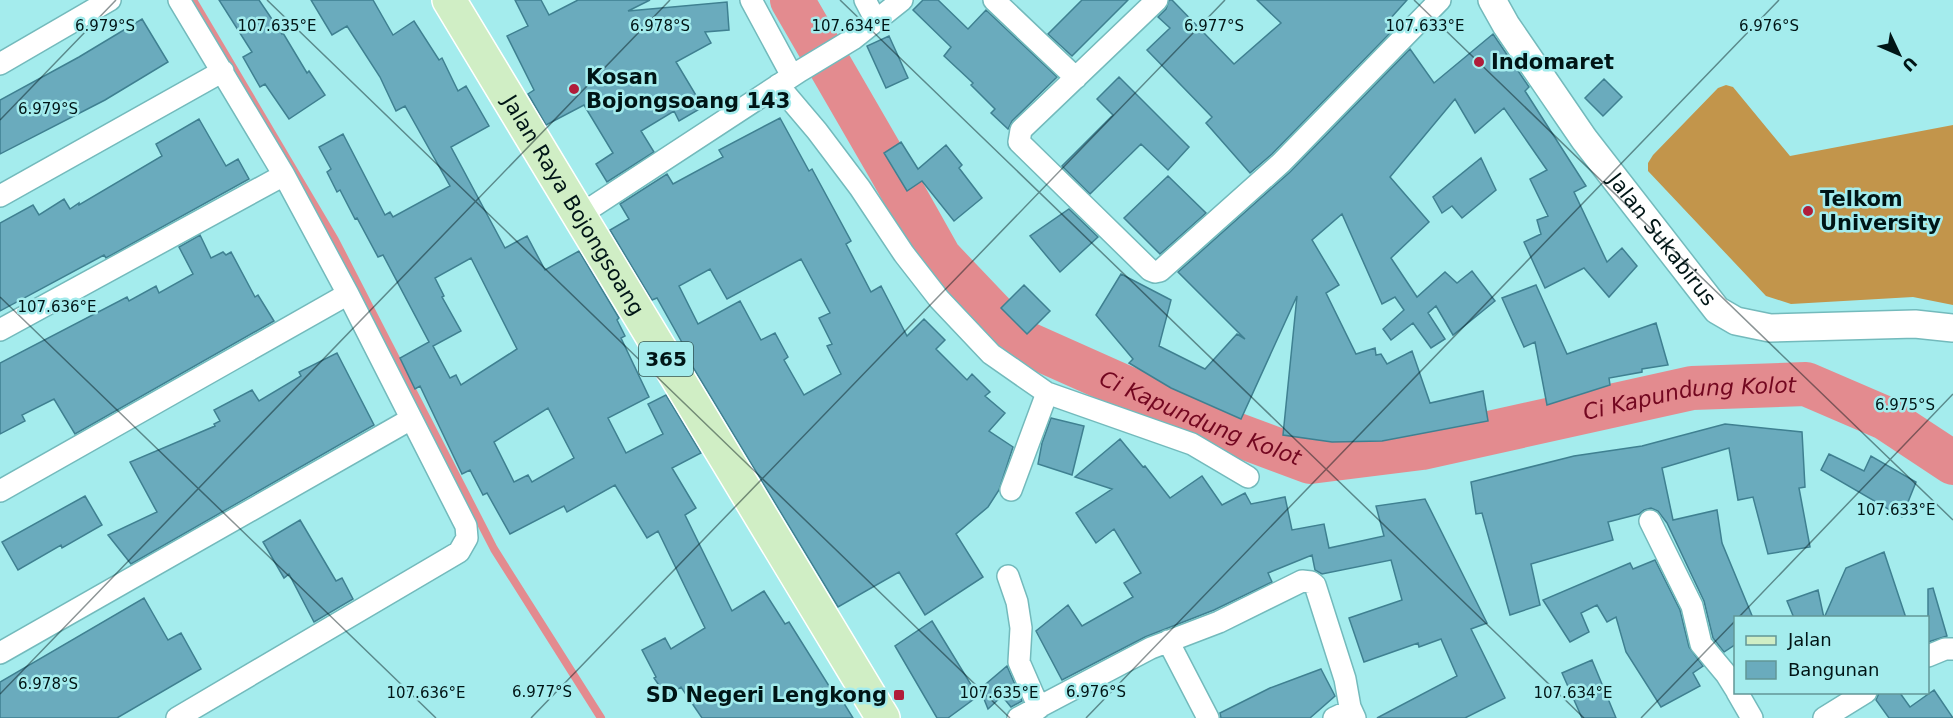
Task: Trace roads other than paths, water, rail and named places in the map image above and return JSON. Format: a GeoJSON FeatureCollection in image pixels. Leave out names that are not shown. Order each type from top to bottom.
{"type":"FeatureCollection","features":[{"type":"Feature","properties":{"kind":"main road","name":"Jalan Raya Bojongsoang"},"geometry":{"type":"LineString","coordinates":[[449,0],[883,718]]}},
{"type":"Feature","properties":{"kind":"street"},"geometry":{"type":"LineString","coordinates":[[0,64],[110,0]]}},
{"type":"Feature","properties":{"kind":"street"},"geometry":{"type":"LineString","coordinates":[[177,718],[459,552],[467,538],[466,526],[348,294],[284,175],[179,0]]}},
{"type":"Feature","properties":{"kind":"street"},"geometry":{"type":"LineString","coordinates":[[752,0],[817,131],[860,188],[904,254],[939,299],[992,354],[1047,393],[1192,444],[1248,477]]}},
{"type":"Feature","properties":{"kind":"street"},"geometry":{"type":"LineString","coordinates":[[865,0],[876,21]]}},
{"type":"Feature","properties":{"kind":"street"},"geometry":{"type":"LineString","coordinates":[[580,215],[853,39],[902,0]]}},
{"type":"Feature","properties":{"kind":"street"},"geometry":{"type":"LineString","coordinates":[[994,0],[1076,78]]}},
{"type":"Feature","properties":{"kind":"street"},"geometry":{"type":"LineString","coordinates":[[1157,0],[1021,130],[1019,142],[1150,270],[1155,272],[1160,271],[1281,163],[1440,0]]}},
{"type":"Feature","properties":{"kind":"street","name":"Jalan Sukabirus"},"geometry":{"type":"LineString","coordinates":[[1492,0],[1506,25],[1584,139],[1717,310],[1736,321],[1770,328],[1915,324],[1953,328]]}},
{"type":"Feature","properties":{"kind":"street"},"geometry":{"type":"LineString","coordinates":[[0,196],[223,71]]}},
{"type":"Feature","properties":{"kind":"street"},"geometry":{"type":"LineString","coordinates":[[0,330],[284,175]]}},
{"type":"Feature","properties":{"kind":"street"},"geometry":{"type":"LineString","coordinates":[[0,491],[348,294]]}},
{"type":"Feature","properties":{"kind":"street"},"geometry":{"type":"LineString","coordinates":[[1011,490],[1047,393]]}},
{"type":"Feature","properties":{"kind":"street"},"geometry":{"type":"LineString","coordinates":[[0,653],[411,419]]}},
{"type":"Feature","properties":{"kind":"street"},"geometry":{"type":"LineString","coordinates":[[1650,521],[1692,606],[1701,644],[1726,674],[1734,688]]}},
{"type":"Feature","properties":{"kind":"street"},"geometry":{"type":"LineString","coordinates":[[1008,576],[1017,602],[1022,628],[1019,662],[1039,708]]}},
{"type":"Feature","properties":{"kind":"street"},"geometry":{"type":"LineString","coordinates":[[1018,718],[1151,648],[1219,622],[1302,581],[1315,585],[1345,679],[1347,715]]}},
{"type":"Feature","properties":{"kind":"street"},"geometry":{"type":"LineString","coordinates":[[1168,641],[1208,718]]}},
{"type":"Feature","properties":{"kind":"street"},"geometry":{"type":"LineString","coordinates":[[1929,656],[1945,649],[1953,649]]}},
{"type":"Feature","properties":{"kind":"street"},"geometry":{"type":"LineString","coordinates":[[1738,694],[1752,718]]}},
{"type":"Feature","properties":{"kind":"street"},"geometry":{"type":"LineString","coordinates":[[1824,718],[1864,694]]}},
{"type":"Feature","properties":{"kind":"waterway"},"geometry":{"type":"LineString","coordinates":[[193,0],[335,240],[494,549],[601,718]]}},
{"type":"Feature","properties":{"kind":"waterway","name":"Ci Kapundung Kolot"},"geometry":{"type":"LineString","coordinates":[[792,0],[940,258],[1017,339],[1203,422],[1310,462],[1422,448],[1692,388],[1806,384],[1885,418],[1953,463]]}},
{"type":"Feature","properties":{"kind":"place","name":"Indomaret"},"geometry":{"type":"Point","coordinates":[1479,62]}},
{"type":"Feature","properties":{"kind":"place","name":"Kosan Bojongsoang 143"},"geometry":{"type":"Point","coordinates":[574,89]}},
{"type":"Feature","properties":{"kind":"place","name":"Telkom University"},"geometry":{"type":"Point","coordinates":[1808,211]}},
{"type":"Feature","properties":{"kind":"place","name":"SD Negeri Lengkong"},"geometry":{"type":"Point","coordinates":[899,695]}}]}
